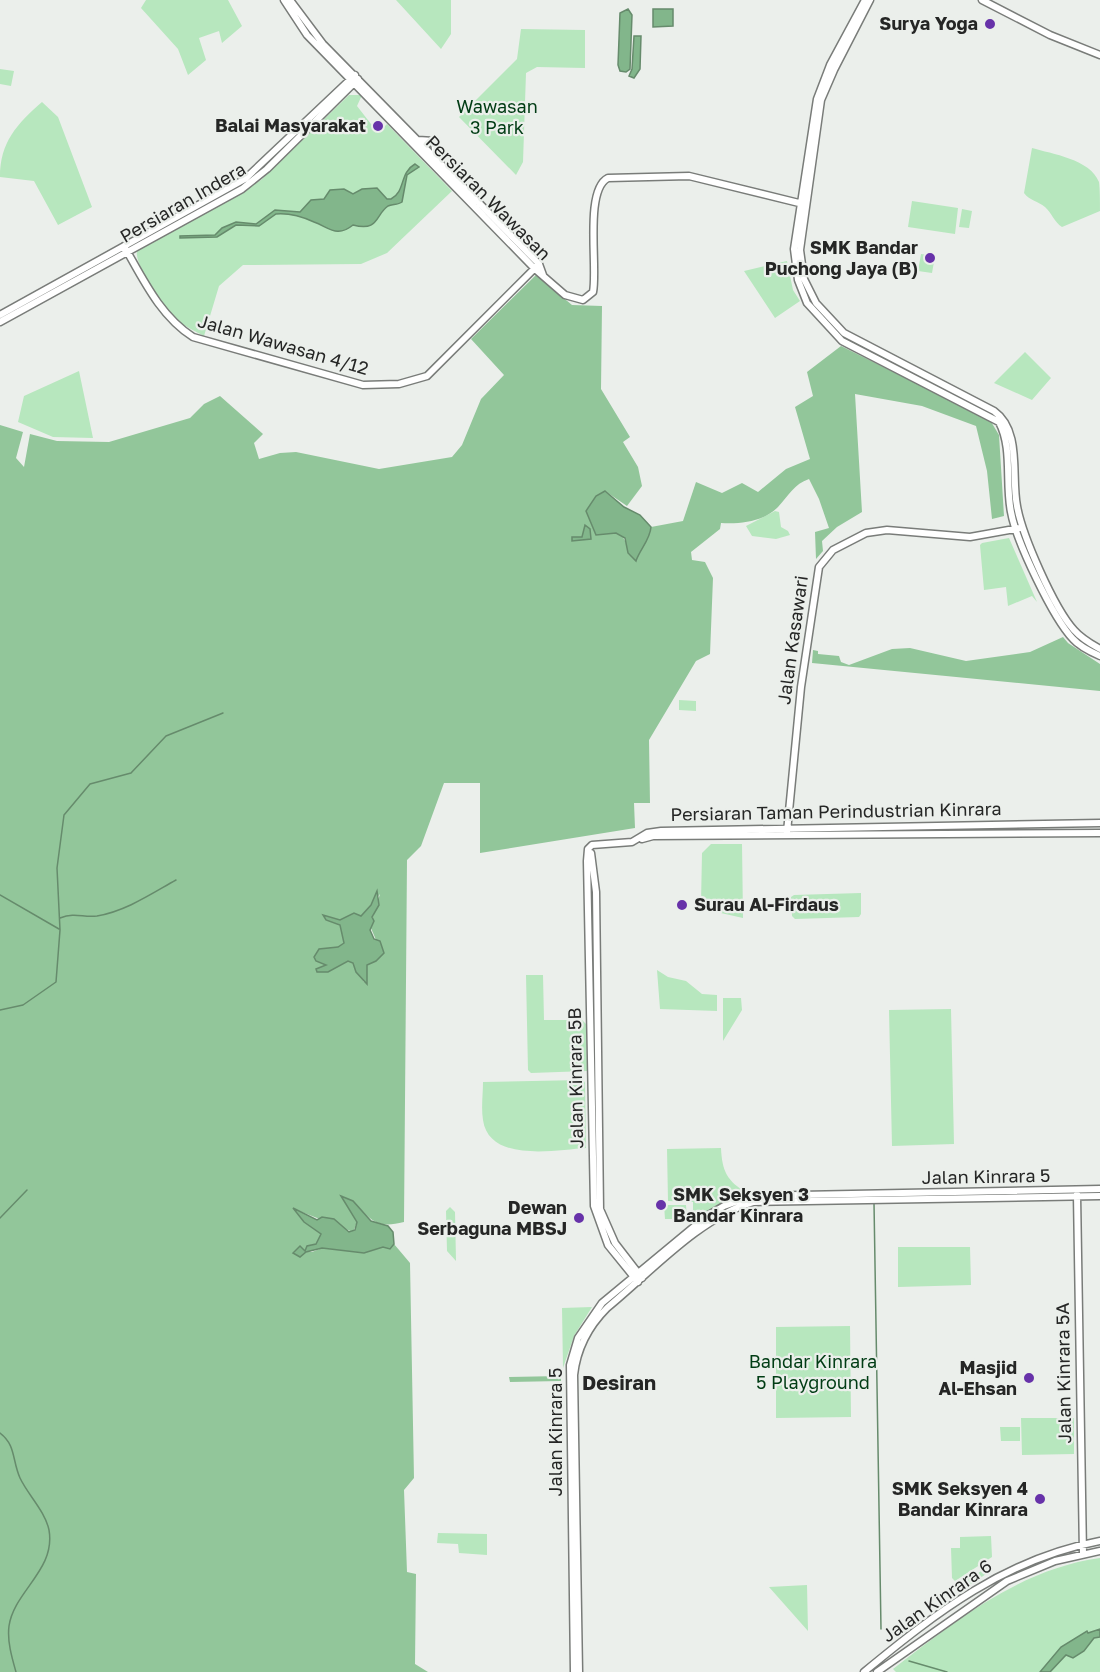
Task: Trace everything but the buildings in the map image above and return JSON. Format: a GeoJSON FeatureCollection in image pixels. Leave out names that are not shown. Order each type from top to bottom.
{"type":"FeatureCollection","features":[{"type":"Feature","properties":{"kind":"main road","name":"Persiaran Wawasan"},"geometry":{"type":"LineString","coordinates":[[284,0],[307,35],[340,68],[355,79],[367,95],[425,149],[434,162]]}},
{"type":"Feature","properties":{"kind":"main road","name":"Persiaran Wawasan"},"geometry":{"type":"LineString","coordinates":[[290,0],[310,30],[355,79],[537,266],[543,275],[569,298],[584,300],[591,296],[595,281],[595,209],[600,185],[608,178],[689,176],[803,204]]}},
{"type":"Feature","properties":{"kind":"main road"},"geometry":{"type":"LineString","coordinates":[[865,0],[821,84],[794,260],[798,280],[807,303],[842,341],[999,422],[1005,435],[1011,512],[1074,630],[1100,649]]}},
{"type":"Feature","properties":{"kind":"main road"},"geometry":{"type":"LineString","coordinates":[[803,204],[821,100],[870,0]]}},
{"type":"Feature","properties":{"kind":"main road"},"geometry":{"type":"LineString","coordinates":[[982,0],[1050,35],[1100,55]]}},
{"type":"Feature","properties":{"kind":"main road"},"geometry":{"type":"LineString","coordinates":[[340,68],[342,91],[355,91],[367,95]]}},
{"type":"Feature","properties":{"kind":"main road","name":"Persiaran Indera"},"geometry":{"type":"LineString","coordinates":[[0,322],[245,179],[355,79]]}},
{"type":"Feature","properties":{"kind":"main road","name":"Persiaran Indera"},"geometry":{"type":"LineString","coordinates":[[0,315],[124,251],[136,248],[253,181],[342,91]]}},
{"type":"Feature","properties":{"kind":"main road"},"geometry":{"type":"LineString","coordinates":[[413,140],[434,141],[434,162]]}},
{"type":"Feature","properties":{"kind":"main road"},"geometry":{"type":"LineString","coordinates":[[132,261],[136,248]]}},
{"type":"Feature","properties":{"kind":"main road"},"geometry":{"type":"LineString","coordinates":[[124,251],[132,261]]}},
{"type":"Feature","properties":{"kind":"main road","name":"Jalan Wawasan 4/12"},"geometry":{"type":"LineString","coordinates":[[132,261],[163,311],[193,337],[371,386],[406,383],[427,376],[537,266]]}},
{"type":"Feature","properties":{"kind":"main road"},"geometry":{"type":"LineString","coordinates":[[1020,528],[1059,619],[1073,639],[1100,656]]}},
{"type":"Feature","properties":{"kind":"main road","name":"Jalan Kasawari"},"geometry":{"type":"LineString","coordinates":[[787,836],[801,687],[819,567],[833,550],[866,533],[887,530],[970,537],[1020,528]]}},
{"type":"Feature","properties":{"kind":"main road","name":"Persiaran Taman Perindustrian Kinrara"},"geometry":{"type":"LineString","coordinates":[[590,861],[592,845],[632,842],[650,832],[1100,823]]}},
{"type":"Feature","properties":{"kind":"main road","name":"Persiaran Taman Perindustrian Kinrara"},"geometry":{"type":"LineString","coordinates":[[590,861],[595,848],[628,846],[653,836],[1100,833]]}},
{"type":"Feature","properties":{"kind":"main road","name":"Jalan Kinrara 5B"},"geometry":{"type":"LineString","coordinates":[[590,861],[596,892],[600,1200],[606,1227],[638,1278]]}},
{"type":"Feature","properties":{"kind":"main road","name":"Jalan Kinrara 5"},"geometry":{"type":"LineString","coordinates":[[577,1671],[579,1650],[574,1392],[576,1359],[594,1322],[647,1267],[707,1216],[724,1206],[752,1196],[1079,1197],[1100,1190]]}},
{"type":"Feature","properties":{"kind":"main road","name":"Jalan Kinrara 5"},"geometry":{"type":"LineString","coordinates":[[574,1660],[570,1365],[578,1338],[595,1311],[625,1284],[638,1278],[726,1212],[753,1202],[1100,1196]]}},
{"type":"Feature","properties":{"kind":"main road"},"geometry":{"type":"LineString","coordinates":[[1068,1197],[1079,1197]]}},
{"type":"Feature","properties":{"kind":"main road","name":"Jalan Kinrara 5A"},"geometry":{"type":"LineString","coordinates":[[1079,1197],[1084,1554]]}},
{"type":"Feature","properties":{"kind":"main road"},"geometry":{"type":"LineString","coordinates":[[625,1284],[630,1268],[647,1267]]}},
{"type":"Feature","properties":{"kind":"main road"},"geometry":{"type":"LineString","coordinates":[[1073,1547],[1084,1535],[1100,1541]]}},
{"type":"Feature","properties":{"kind":"main road","name":"Jalan Kinrara 6"},"geometry":{"type":"LineString","coordinates":[[865,1670],[996,1576],[1027,1561],[1100,1541]]}},
{"type":"Feature","properties":{"kind":"main road","name":"Jalan Kinrara 6"},"geometry":{"type":"LineString","coordinates":[[878,1672],[1007,1581],[1043,1565],[1100,1551]]}},
{"type":"Feature","properties":{"kind":"main road"},"geometry":{"type":"LineString","coordinates":[[577,1671],[574,1660],[579,1650]]}},
{"type":"Feature","properties":{"kind":"main road"},"geometry":{"type":"LineString","coordinates":[[865,1670],[878,1672],[880,1659]]}},
{"type":"Feature","properties":{"kind":"green space"},"geometry":{"type":"Polygon","coordinates":[[[146,0],[228,0],[242,26],[222,43],[219,31],[199,38],[206,60],[188,75],[178,49],[141,8],[146,0]]]}},
{"type":"Feature","properties":{"kind":"green space"},"geometry":{"type":"Polygon","coordinates":[[[396,0],[451,0],[451,34],[441,49],[396,0]]]}},
{"type":"Feature","properties":{"kind":"green space","name":"Wawasan 3 Park"},"geometry":{"type":"Polygon","coordinates":[[[521,29],[585,30],[585,68],[537,67],[526,73],[523,162],[516,175],[459,117],[517,59],[521,29]]]}},
{"type":"Feature","properties":{"kind":"green space"},"geometry":{"type":"Polygon","coordinates":[[[0,69],[14,71],[11,86],[0,84],[0,69]]]}},
{"type":"Feature","properties":{"kind":"green space"},"geometry":{"type":"Polygon","coordinates":[[[349,95],[362,95],[357,106],[378,133],[387,124],[452,191],[387,253],[361,264],[243,265],[219,286],[204,336],[179,322],[159,299],[140,267],[137,251],[261,180],[349,95]]]}},
{"type":"Feature","properties":{"kind":"green space"},"geometry":{"type":"Polygon","coordinates":[[[42,102],[58,117],[92,207],[58,225],[34,181],[0,177],[3,154],[12,135],[25,118],[42,102]]]}},
{"type":"Feature","properties":{"kind":"green space"},"geometry":{"type":"Polygon","coordinates":[[[1032,148],[1060,155],[1088,168],[1099,182],[1100,211],[1062,227],[1045,207],[1026,196],[1024,193],[1032,148]]]}},
{"type":"Feature","properties":{"kind":"green space"},"geometry":{"type":"Polygon","coordinates":[[[912,201],[958,208],[955,234],[908,227],[912,201]]]}},
{"type":"Feature","properties":{"kind":"green space"},"geometry":{"type":"Polygon","coordinates":[[[962,209],[972,211],[969,228],[959,227],[962,209]]]}},
{"type":"Feature","properties":{"kind":"green space"},"geometry":{"type":"Polygon","coordinates":[[[921,254],[935,256],[932,273],[918,271],[921,254]]]}},
{"type":"Feature","properties":{"kind":"green space"},"geometry":{"type":"Polygon","coordinates":[[[787,261],[793,290],[800,301],[775,318],[744,271],[787,261]]]}},
{"type":"Feature","properties":{"kind":"green space"},"geometry":{"type":"Polygon","coordinates":[[[1025,352],[1051,378],[1032,400],[994,383],[1025,352]]]}},
{"type":"Feature","properties":{"kind":"green space"},"geometry":{"type":"Polygon","coordinates":[[[79,371],[93,438],[53,437],[18,422],[24,396],[79,371]]]}},
{"type":"Feature","properties":{"kind":"green space"},"geometry":{"type":"Polygon","coordinates":[[[775,511],[779,512],[781,527],[790,535],[776,539],[752,536],[746,526],[775,511]]]}},
{"type":"Feature","properties":{"kind":"green space"},"geometry":{"type":"Polygon","coordinates":[[[1009,538],[1037,602],[1032,596],[1008,606],[1006,587],[984,590],[980,545],[1009,538]]]}},
{"type":"Feature","properties":{"kind":"green space"},"geometry":{"type":"Polygon","coordinates":[[[679,700],[696,701],[696,711],[679,710],[679,700]]]}},
{"type":"Feature","properties":{"kind":"green space"},"geometry":{"type":"Polygon","coordinates":[[[711,844],[742,844],[743,918],[712,911],[701,903],[702,853],[711,844]]]}},
{"type":"Feature","properties":{"kind":"green space"},"geometry":{"type":"Polygon","coordinates":[[[861,893],[859,917],[795,919],[792,916],[791,897],[794,895],[861,893]]]}},
{"type":"Feature","properties":{"kind":"green space"},"geometry":{"type":"Polygon","coordinates":[[[657,970],[668,977],[686,981],[702,994],[717,995],[717,1011],[660,1009],[657,970]]]}},
{"type":"Feature","properties":{"kind":"green space"},"geometry":{"type":"Polygon","coordinates":[[[526,975],[543,975],[544,1020],[582,1020],[586,1024],[587,1071],[531,1073],[528,1070],[526,975]]]}},
{"type":"Feature","properties":{"kind":"green space"},"geometry":{"type":"Polygon","coordinates":[[[723,998],[741,998],[742,1010],[723,1041],[723,998]]]}},
{"type":"Feature","properties":{"kind":"green space"},"geometry":{"type":"Polygon","coordinates":[[[951,1009],[954,1144],[892,1146],[889,1010],[951,1009]]]}},
{"type":"Feature","properties":{"kind":"green space"},"geometry":{"type":"Polygon","coordinates":[[[582,1080],[585,1082],[586,1148],[526,1151],[497,1143],[488,1134],[482,1115],[483,1082],[582,1080]]]}},
{"type":"Feature","properties":{"kind":"green space"},"geometry":{"type":"Polygon","coordinates":[[[721,1148],[727,1175],[747,1193],[733,1195],[696,1219],[693,1216],[693,1202],[668,1201],[667,1149],[721,1148]]]}},
{"type":"Feature","properties":{"kind":"green space"},"geometry":{"type":"Polygon","coordinates":[[[664,1205],[686,1205],[687,1219],[665,1219],[664,1205]]]}},
{"type":"Feature","properties":{"kind":"green space"},"geometry":{"type":"Polygon","coordinates":[[[450,1207],[455,1212],[456,1261],[447,1251],[446,1211],[450,1207]]]}},
{"type":"Feature","properties":{"kind":"green space"},"geometry":{"type":"Polygon","coordinates":[[[898,1247],[970,1247],[971,1285],[898,1287],[898,1247]]]}},
{"type":"Feature","properties":{"kind":"green space"},"geometry":{"type":"Polygon","coordinates":[[[592,1307],[574,1336],[563,1368],[562,1308],[592,1307]]]}},
{"type":"Feature","properties":{"kind":"green space","name":"Bandar Kinrara 5 Playground"},"geometry":{"type":"Polygon","coordinates":[[[850,1326],[851,1417],[776,1418],[776,1327],[850,1326]]]}},
{"type":"Feature","properties":{"kind":"green space"},"geometry":{"type":"Polygon","coordinates":[[[633,1378],[633,1390],[602,1391],[599,1379],[633,1378]]]}},
{"type":"Feature","properties":{"kind":"green space"},"geometry":{"type":"Polygon","coordinates":[[[1021,1418],[1074,1418],[1074,1454],[1022,1455],[1021,1418]]]}},
{"type":"Feature","properties":{"kind":"green space"},"geometry":{"type":"Polygon","coordinates":[[[1000,1427],[1020,1427],[1020,1441],[1001,1441],[1000,1427]]]}},
{"type":"Feature","properties":{"kind":"green space"},"geometry":{"type":"Polygon","coordinates":[[[438,1533],[487,1534],[487,1555],[459,1553],[458,1544],[437,1543],[438,1533]]]}},
{"type":"Feature","properties":{"kind":"green space"},"geometry":{"type":"Polygon","coordinates":[[[991,1536],[992,1557],[955,1581],[952,1578],[951,1548],[960,1548],[960,1537],[991,1536]]]}},
{"type":"Feature","properties":{"kind":"green space"},"geometry":{"type":"Polygon","coordinates":[[[1100,1558],[1100,1672],[896,1672],[893,1669],[940,1633],[1016,1585],[1071,1564],[1100,1558]]]}},
{"type":"Feature","properties":{"kind":"green space"},"geometry":{"type":"Polygon","coordinates":[[[986,1568],[989,1572],[958,1593],[955,1588],[986,1568]]]}},
{"type":"Feature","properties":{"kind":"green space"},"geometry":{"type":"Polygon","coordinates":[[[807,1585],[808,1631],[769,1587],[807,1585]]]}},
{"type":"Feature","properties":{"kind":"shaded area"},"geometry":{"type":"Polygon","coordinates":[[[628,9],[632,15],[630,69],[626,72],[620,71],[618,65],[620,13],[628,9]]]}},
{"type":"Feature","properties":{"kind":"shaded area"},"geometry":{"type":"Polygon","coordinates":[[[653,9],[673,9],[673,26],[653,27],[653,9]]]}},
{"type":"Feature","properties":{"kind":"shaded area"},"geometry":{"type":"Polygon","coordinates":[[[634,36],[641,36],[640,69],[634,78],[629,76],[632,69],[634,36]]]}},
{"type":"Feature","properties":{"kind":"shaded area"},"geometry":{"type":"Polygon","coordinates":[[[415,164],[419,167],[407,175],[402,202],[388,206],[375,222],[368,226],[353,225],[338,231],[300,217],[276,214],[259,226],[236,225],[217,237],[180,238],[180,236],[215,235],[222,228],[236,222],[256,224],[275,210],[300,212],[311,200],[324,199],[330,190],[344,189],[353,194],[362,189],[377,188],[387,199],[391,199],[396,196],[407,172],[415,164]]]}},
{"type":"Feature","properties":{"kind":"shaded area"},"geometry":{"type":"Polygon","coordinates":[[[536,275],[572,305],[602,306],[601,389],[630,437],[623,442],[638,467],[642,486],[627,506],[605,491],[596,496],[586,511],[596,535],[611,532],[620,535],[635,560],[651,527],[683,521],[696,482],[722,493],[742,483],[758,492],[786,469],[810,459],[795,407],[813,396],[807,372],[841,346],[990,420],[999,435],[1004,516],[992,519],[987,471],[976,426],[922,406],[855,394],[862,512],[837,527],[822,541],[823,551],[816,559],[815,532],[829,528],[809,479],[796,487],[778,507],[766,516],[744,522],[721,523],[720,529],[691,552],[692,560],[705,562],[713,578],[710,654],[696,661],[649,740],[650,803],[634,803],[635,828],[480,853],[480,783],[444,783],[421,846],[407,860],[404,1222],[382,1224],[342,1196],[357,1222],[353,1232],[294,1209],[321,1234],[316,1244],[307,1246],[306,1251],[312,1252],[322,1248],[364,1253],[383,1247],[390,1249],[394,1244],[410,1263],[414,1478],[404,1490],[407,1572],[416,1574],[415,1664],[428,1672],[0,1672],[0,425],[23,432],[16,458],[24,467],[30,434],[57,441],[109,442],[190,418],[204,404],[220,396],[263,434],[254,443],[259,459],[280,453],[296,452],[379,469],[452,457],[462,445],[481,399],[504,375],[471,339],[536,275]],[[380,894],[361,916],[340,920],[323,915],[326,920],[340,924],[344,943],[338,947],[331,947],[321,962],[326,965],[316,969],[317,972],[328,972],[348,961],[353,963],[364,982],[367,978],[367,965],[373,962],[380,949],[370,926],[380,894]]]}},
{"type":"Feature","properties":{"kind":"shaded area"},"geometry":{"type":"Polygon","coordinates":[[[605,491],[624,507],[640,515],[651,527],[649,536],[636,561],[628,553],[625,538],[616,533],[596,535],[586,511],[596,496],[605,491]]]}},
{"type":"Feature","properties":{"kind":"shaded area"},"geometry":{"type":"Polygon","coordinates":[[[585,525],[590,529],[591,539],[572,541],[572,537],[582,537],[585,525]]]}},
{"type":"Feature","properties":{"kind":"shaded area"},"geometry":{"type":"Polygon","coordinates":[[[1063,637],[1068,643],[1100,664],[1100,691],[812,663],[813,650],[818,651],[818,654],[839,656],[841,662],[849,665],[892,649],[910,648],[966,661],[1030,652],[1063,637]]]}},
{"type":"Feature","properties":{"kind":"shaded area"},"geometry":{"type":"Polygon","coordinates":[[[377,891],[379,905],[372,917],[374,921],[370,930],[374,939],[380,941],[384,953],[376,961],[367,965],[367,984],[356,972],[353,963],[348,961],[328,972],[317,972],[316,969],[326,965],[316,961],[314,957],[319,949],[338,947],[344,943],[340,925],[326,920],[323,915],[340,920],[354,913],[361,916],[371,905],[377,891]]]}},
{"type":"Feature","properties":{"kind":"shaded area"},"geometry":{"type":"Polygon","coordinates":[[[341,1196],[353,1201],[371,1221],[388,1226],[393,1232],[394,1244],[390,1249],[383,1247],[364,1253],[322,1248],[306,1252],[300,1257],[293,1253],[300,1246],[305,1251],[307,1246],[316,1244],[321,1234],[304,1222],[293,1208],[317,1220],[322,1217],[334,1219],[349,1232],[355,1230],[357,1222],[341,1196]]]}},
{"type":"Feature","properties":{"kind":"shaded area"},"geometry":{"type":"Polygon","coordinates":[[[561,1376],[561,1381],[510,1382],[509,1377],[561,1376]]]}},
{"type":"Feature","properties":{"kind":"shaded area"},"geometry":{"type":"Polygon","coordinates":[[[1100,1629],[1100,1637],[1094,1638],[1084,1651],[1073,1658],[1066,1655],[1050,1672],[1040,1672],[1061,1647],[1087,1631],[1088,1633],[1100,1629]]]}},
{"type":"Feature","properties":{"kind":"waterway"},"geometry":{"type":"LineString","coordinates":[[0,1010],[23,1005],[56,982],[60,930],[57,868],[64,815],[90,784],[131,773],[166,736],[223,713]]}},
{"type":"Feature","properties":{"kind":"waterway"},"geometry":{"type":"LineString","coordinates":[[60,918],[71,915],[108,914],[176,880]]}},
{"type":"Feature","properties":{"kind":"waterway"},"geometry":{"type":"LineString","coordinates":[[0,895],[59,929]]}},
{"type":"Feature","properties":{"kind":"waterway"},"geometry":{"type":"LineString","coordinates":[[0,1218],[27,1190]]}},
{"type":"Feature","properties":{"kind":"waterway"},"geometry":{"type":"LineString","coordinates":[[874,1203],[881,1629]]}},
{"type":"Feature","properties":{"kind":"waterway"},"geometry":{"type":"LineString","coordinates":[[0,1433],[9,1443],[20,1478],[44,1516],[49,1530],[49,1544],[41,1569],[12,1613],[9,1643],[16,1672]]}},
{"type":"Feature","properties":{"kind":"waterway"},"geometry":{"type":"LineString","coordinates":[[909,1661],[947,1672]]}},
{"type":"Feature","properties":{"kind":"place","name":"Surya Yoga"},"geometry":{"type":"Point","coordinates":[990,24]}},
{"type":"Feature","properties":{"kind":"place","name":"Balai Masyarakat"},"geometry":{"type":"Point","coordinates":[378,126]}},
{"type":"Feature","properties":{"kind":"place","name":"SMK Bandar Puchong Jaya (B)"},"geometry":{"type":"Point","coordinates":[930,258]}},
{"type":"Feature","properties":{"kind":"place","name":"Surau Al-Firdaus"},"geometry":{"type":"Point","coordinates":[682,905]}},
{"type":"Feature","properties":{"kind":"place","name":"SMK Seksyen 3 Bandar Kinrara"},"geometry":{"type":"Point","coordinates":[661,1205]}},
{"type":"Feature","properties":{"kind":"place","name":"Dewan Serbaguna MBSJ"},"geometry":{"type":"Point","coordinates":[579,1218]}},
{"type":"Feature","properties":{"kind":"place","name":"Masjid Al-Ehsan"},"geometry":{"type":"Point","coordinates":[1029,1378]}},
{"type":"Feature","properties":{"kind":"place","name":"SMK Seksyen 4 Bandar Kinrara"},"geometry":{"type":"Point","coordinates":[1040,1499]}},
{"type":"Feature","properties":{"kind":"district","name":"Desiran"},"geometry":{"type":"Point","coordinates":[619,1383]}}]}
